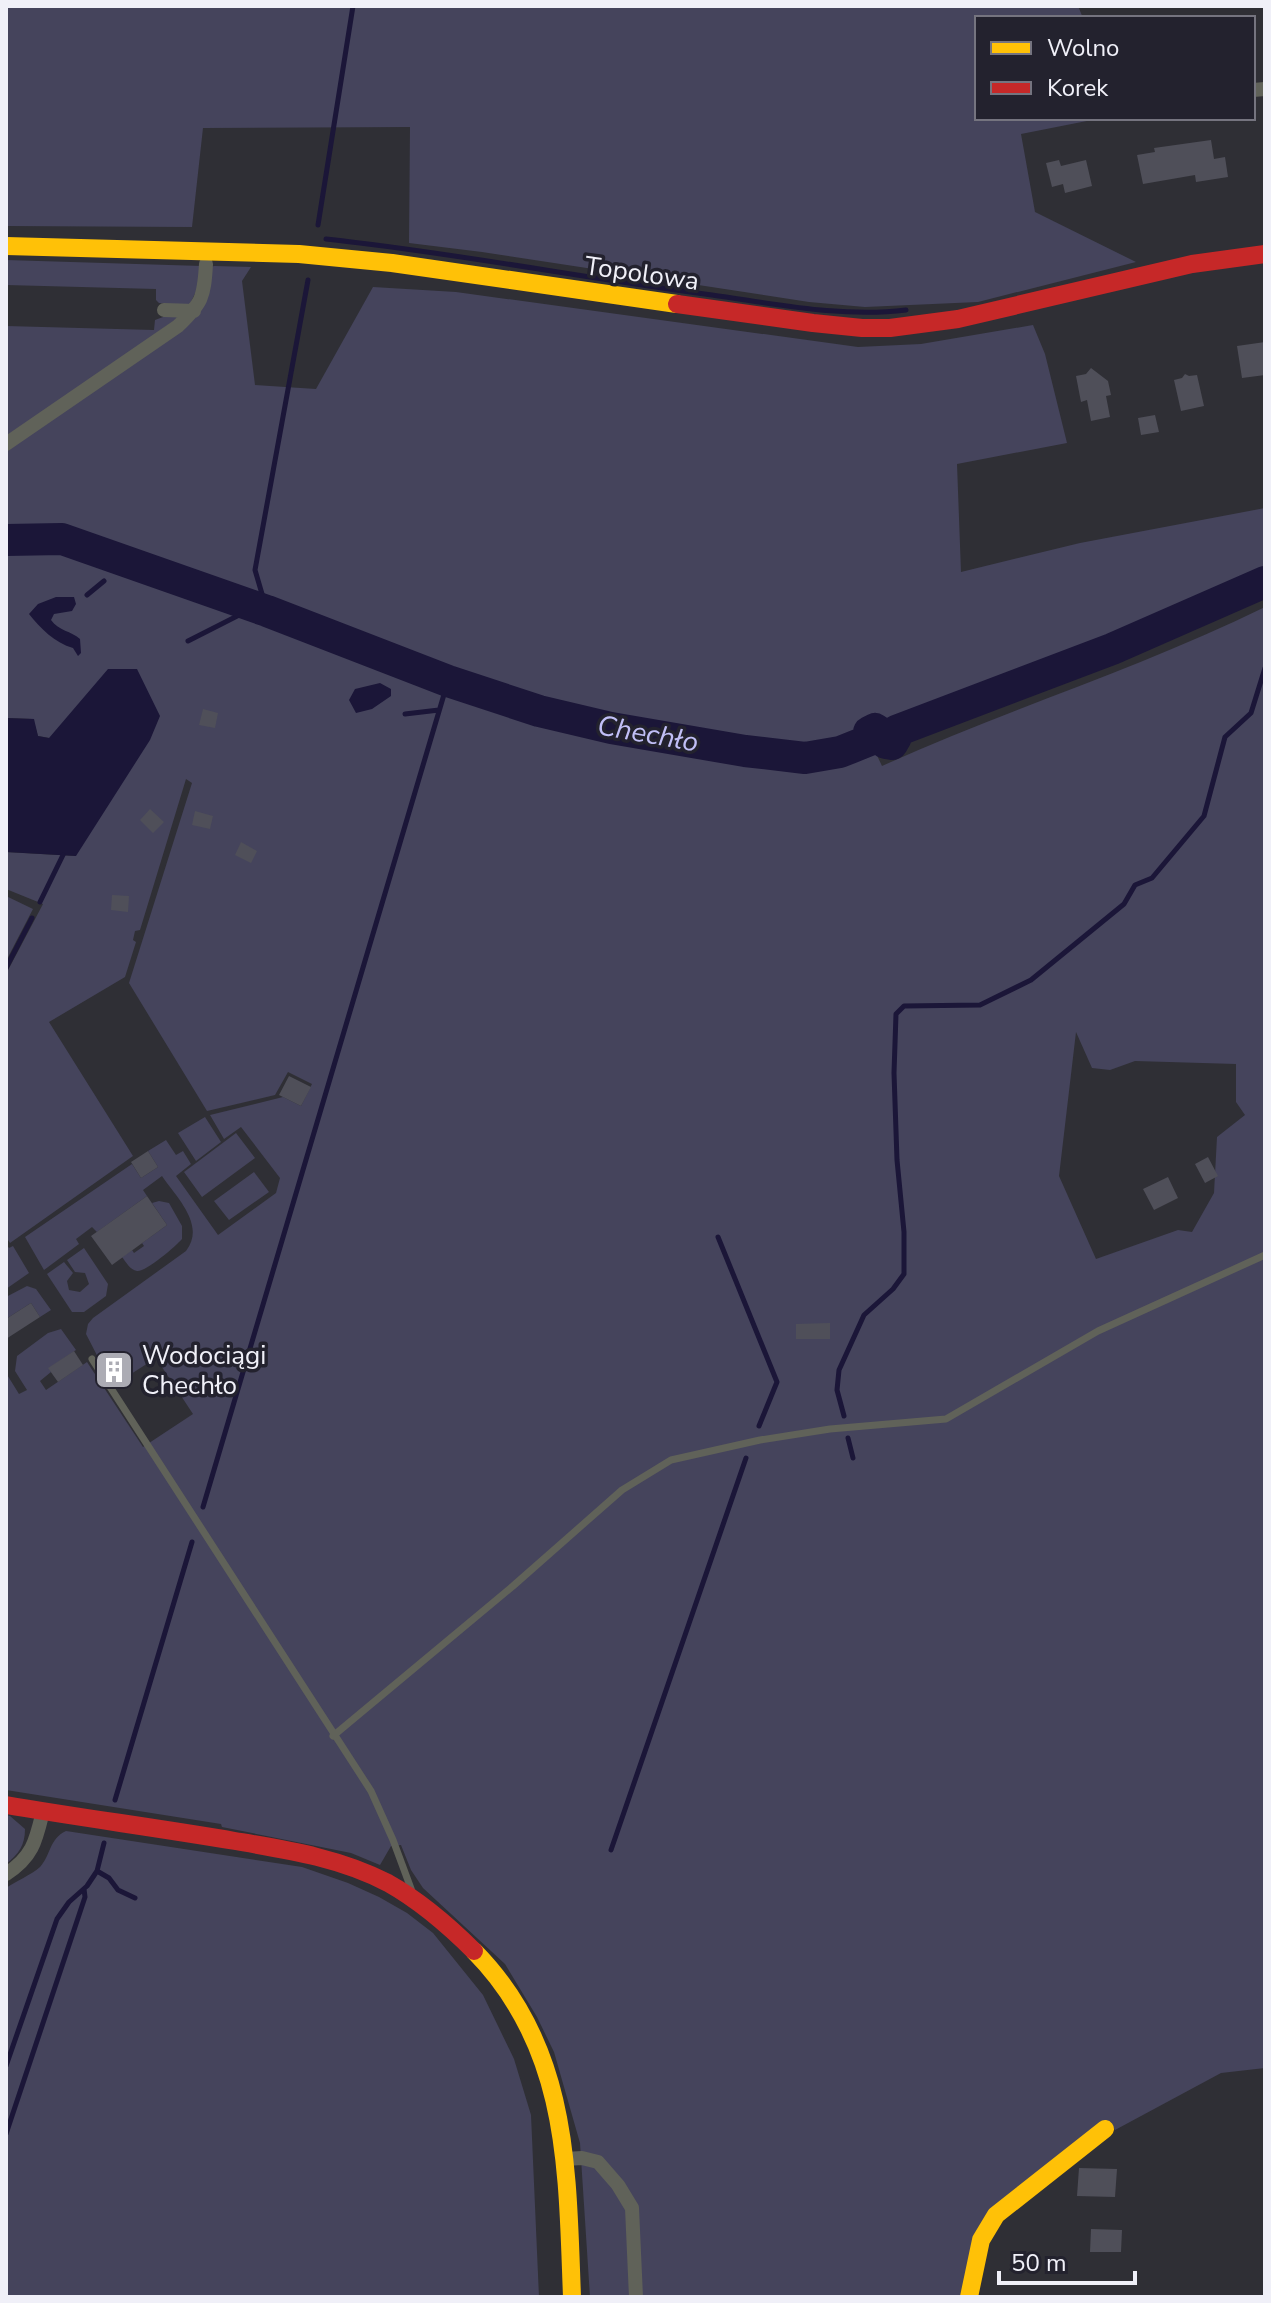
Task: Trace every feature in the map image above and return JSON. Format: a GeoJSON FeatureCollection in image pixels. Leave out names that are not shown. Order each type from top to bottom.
{"type":"FeatureCollection","features":[{"type":"Feature","properties":{"kind":"street","name":"Topolowa"},"geometry":{"type":"LineString","coordinates":[[6,246],[299,254],[392,263],[862,328],[890,328],[958,319],[1192,264],[1265,254]]}},
{"type":"Feature","properties":{"kind":"street"},"geometry":{"type":"LineString","coordinates":[[6,444],[166,335],[194,311],[202,299],[206,264]]}},
{"type":"Feature","properties":{"kind":"street"},"geometry":{"type":"LineString","coordinates":[[164,310],[194,311]]}},
{"type":"Feature","properties":{"kind":"street"},"geometry":{"type":"LineString","coordinates":[[6,1805],[213,1837],[350,1866],[383,1880],[415,1900],[479,1954],[526,2021],[542,2056],[555,2098],[565,2159],[572,2297]]}},
{"type":"Feature","properties":{"kind":"street"},"geometry":{"type":"LineString","coordinates":[[6,1874],[31,1852],[43,1811]]}},
{"type":"Feature","properties":{"kind":"street"},"geometry":{"type":"LineString","coordinates":[[969,2297],[981,2240],[996,2215],[1105,2129]]}},
{"type":"Feature","properties":{"kind":"street"},"geometry":{"type":"LineString","coordinates":[[565,2159],[582,2158],[598,2162],[618,2185],[632,2208],[636,2297]]}},
{"type":"Feature","properties":{"kind":"lane"},"geometry":{"type":"LineString","coordinates":[[333,1736],[513,1586],[622,1490],[671,1460],[760,1440],[830,1429],[946,1419],[1098,1331],[1265,1255]]}},
{"type":"Feature","properties":{"kind":"lane"},"geometry":{"type":"LineString","coordinates":[[92,1359],[371,1791],[415,1900]]}},
{"type":"Feature","properties":{"kind":"shaded area"},"geometry":{"type":"Polygon","coordinates":[[[6,6],[1078,6],[1082,16],[975,16],[975,120],[1092,120],[1021,134],[1035,212],[1136,262],[978,302],[865,307],[809,302],[409,243],[410,127],[203,128],[192,227],[6,226],[6,6]]]}},
{"type":"Feature","properties":{"kind":"shaded area"},"geometry":{"type":"Polygon","coordinates":[[[6,260],[202,266],[201,281],[189,306],[159,303],[156,289],[6,285],[6,260]]]}},
{"type":"Feature","properties":{"kind":"shaded area"},"geometry":{"type":"Polygon","coordinates":[[[214,266],[251,267],[242,281],[255,385],[316,389],[373,287],[456,292],[858,347],[921,344],[1033,325],[1045,354],[1067,443],[957,464],[961,572],[1080,543],[1265,508],[1265,574],[1129,634],[838,748],[803,753],[586,715],[76,538],[29,532],[6,533],[6,450],[187,325],[214,266]]]}},
{"type":"Feature","properties":{"kind":"shaded area"},"geometry":{"type":"Polygon","coordinates":[[[164,315],[182,315],[6,440],[6,326],[154,330],[155,320],[164,315]]]}},
{"type":"Feature","properties":{"kind":"shaded area"},"geometry":{"type":"Polygon","coordinates":[[[51,543],[70,547],[553,721],[599,734],[802,763],[830,760],[873,747],[882,766],[1171,650],[1265,607],[1265,2068],[1221,2073],[1115,2130],[1107,2121],[991,2210],[964,2297],[590,2297],[580,2143],[554,2052],[505,1964],[423,1888],[411,1870],[401,1845],[391,1846],[380,1865],[351,1853],[222,1827],[221,1824],[6,1790],[6,1373],[19,1394],[27,1390],[15,1371],[17,1356],[48,1333],[61,1329],[76,1350],[49,1368],[51,1372],[40,1381],[46,1390],[87,1362],[143,1447],[193,1414],[156,1358],[120,1381],[118,1378],[123,1375],[114,1361],[103,1367],[86,1334],[93,1318],[186,1251],[191,1241],[193,1231],[187,1212],[162,1176],[143,1190],[147,1196],[97,1232],[92,1227],[76,1239],[79,1244],[44,1270],[25,1237],[132,1164],[141,1178],[158,1167],[148,1151],[166,1140],[176,1155],[183,1151],[191,1164],[176,1176],[218,1235],[276,1193],[280,1178],[241,1127],[224,1139],[210,1115],[283,1097],[301,1106],[312,1084],[288,1072],[275,1095],[207,1111],[129,983],[192,783],[186,779],[140,930],[135,931],[133,940],[136,942],[125,977],[49,1022],[133,1156],[10,1243],[6,1237],[6,974],[43,904],[6,889],[6,852],[76,856],[49,738],[38,736],[33,719],[6,718],[6,545],[51,543]],[[1076,1032],[1059,1176],[1096,1259],[1178,1230],[1192,1232],[1214,1193],[1217,1137],[1245,1115],[1236,1102],[1236,1064],[1135,1061],[1110,1070],[1092,1068],[1076,1032]]]}},
{"type":"Feature","properties":{"kind":"shaded area"},"geometry":{"type":"Polygon","coordinates":[[[56,597],[74,597],[76,604],[72,611],[54,614],[51,620],[80,639],[81,653],[78,656],[73,648],[48,634],[29,614],[38,604],[56,597]]]}},
{"type":"Feature","properties":{"kind":"shaded area"},"geometry":{"type":"Polygon","coordinates":[[[108,669],[137,669],[160,716],[150,740],[76,856],[6,852],[6,718],[34,719],[38,736],[49,738],[108,669]]]}},
{"type":"Feature","properties":{"kind":"shaded area"},"geometry":{"type":"Polygon","coordinates":[[[380,683],[391,689],[391,696],[372,709],[356,713],[349,700],[355,689],[380,683]]]}},
{"type":"Feature","properties":{"kind":"shaded area"},"geometry":{"type":"Polygon","coordinates":[[[6,896],[33,909],[6,961],[6,896]]]}},
{"type":"Feature","properties":{"kind":"shaded area"},"geometry":{"type":"Polygon","coordinates":[[[205,1117],[221,1142],[196,1161],[178,1133],[205,1117]]]}},
{"type":"Feature","properties":{"kind":"shaded area"},"geometry":{"type":"Polygon","coordinates":[[[236,1133],[255,1158],[202,1197],[184,1172],[236,1133]]]}},
{"type":"Feature","properties":{"kind":"shaded area"},"geometry":{"type":"Polygon","coordinates":[[[254,1172],[269,1192],[229,1220],[214,1201],[254,1172]]]}},
{"type":"Feature","properties":{"kind":"shaded area"},"geometry":{"type":"Polygon","coordinates":[[[152,1203],[169,1203],[182,1226],[182,1239],[154,1263],[137,1271],[128,1266],[122,1257],[144,1246],[142,1243],[167,1225],[152,1203]]]}},
{"type":"Feature","properties":{"kind":"shaded area"},"geometry":{"type":"Polygon","coordinates":[[[6,1244],[9,1248],[13,1246],[29,1273],[6,1289],[6,1244]]]}},
{"type":"Feature","properties":{"kind":"shaded area"},"geometry":{"type":"Polygon","coordinates":[[[84,1248],[108,1284],[106,1296],[84,1312],[72,1312],[47,1274],[64,1262],[73,1273],[67,1281],[69,1290],[80,1292],[89,1284],[85,1273],[75,1272],[67,1260],[84,1248]]]}},
{"type":"Feature","properties":{"kind":"shaded area"},"geometry":{"type":"Polygon","coordinates":[[[27,1286],[36,1289],[51,1310],[40,1317],[31,1303],[6,1319],[6,1297],[27,1286]]]}},
{"type":"Feature","properties":{"kind":"shaded area"},"geometry":{"type":"Polygon","coordinates":[[[6,1815],[25,1829],[20,1849],[6,1864],[6,1815]]]}},
{"type":"Feature","properties":{"kind":"shaded area"},"geometry":{"type":"Polygon","coordinates":[[[66,1831],[302,1867],[379,1897],[433,1933],[483,1995],[514,2059],[531,2115],[539,2297],[6,2297],[6,1888],[40,1867],[56,1838],[66,1831]]]}},
{"type":"Feature","properties":{"kind":"building"},"geometry":{"type":"Polygon","coordinates":[[[1211,140],[1214,159],[1225,157],[1228,177],[1196,182],[1195,175],[1143,184],[1137,155],[1155,152],[1154,148],[1211,140]]]}},
{"type":"Feature","properties":{"kind":"building"},"geometry":{"type":"Polygon","coordinates":[[[1059,160],[1061,166],[1086,160],[1092,186],[1065,193],[1063,184],[1052,187],[1046,163],[1059,160]]]}},
{"type":"Feature","properties":{"kind":"building"},"geometry":{"type":"Polygon","coordinates":[[[1265,342],[1265,375],[1242,378],[1237,346],[1265,342]]]}},
{"type":"Feature","properties":{"kind":"building"},"geometry":{"type":"Polygon","coordinates":[[[1091,368],[1108,381],[1111,395],[1106,396],[1110,417],[1091,421],[1087,400],[1081,402],[1076,376],[1086,374],[1091,368]]]}},
{"type":"Feature","properties":{"kind":"building"},"geometry":{"type":"Polygon","coordinates":[[[1185,374],[1197,375],[1204,406],[1181,411],[1174,380],[1185,374]]]}},
{"type":"Feature","properties":{"kind":"building"},"geometry":{"type":"Polygon","coordinates":[[[1155,415],[1159,432],[1141,435],[1138,418],[1155,415]]]}},
{"type":"Feature","properties":{"kind":"building"},"geometry":{"type":"Polygon","coordinates":[[[203,709],[218,713],[215,728],[199,725],[203,709]]]}},
{"type":"Feature","properties":{"kind":"building"},"geometry":{"type":"Polygon","coordinates":[[[150,809],[164,822],[153,833],[140,820],[150,809]]]}},
{"type":"Feature","properties":{"kind":"building"},"geometry":{"type":"Polygon","coordinates":[[[195,811],[213,816],[210,829],[192,825],[195,811]]]}},
{"type":"Feature","properties":{"kind":"building"},"geometry":{"type":"Polygon","coordinates":[[[241,842],[257,851],[251,863],[235,855],[241,842]]]}},
{"type":"Feature","properties":{"kind":"building"},"geometry":{"type":"Polygon","coordinates":[[[112,895],[129,896],[128,912],[111,910],[112,895]]]}},
{"type":"Feature","properties":{"kind":"building"},"geometry":{"type":"Polygon","coordinates":[[[289,1076],[311,1087],[301,1106],[279,1095],[289,1076]]]}},
{"type":"Feature","properties":{"kind":"building"},"geometry":{"type":"Polygon","coordinates":[[[148,1151],[158,1167],[141,1178],[131,1162],[148,1151]]]}},
{"type":"Feature","properties":{"kind":"building"},"geometry":{"type":"Polygon","coordinates":[[[1208,1157],[1218,1176],[1205,1183],[1195,1164],[1208,1157]]]}},
{"type":"Feature","properties":{"kind":"building"},"geometry":{"type":"Polygon","coordinates":[[[1168,1177],[1178,1198],[1154,1210],[1143,1189],[1168,1177]]]}},
{"type":"Feature","properties":{"kind":"building"},"geometry":{"type":"Polygon","coordinates":[[[147,1196],[167,1225],[112,1265],[91,1236],[147,1196]]]}},
{"type":"Feature","properties":{"kind":"building"},"geometry":{"type":"Polygon","coordinates":[[[31,1303],[40,1317],[6,1339],[6,1319],[31,1303]]]}},
{"type":"Feature","properties":{"kind":"building"},"geometry":{"type":"Polygon","coordinates":[[[830,1323],[830,1339],[796,1339],[796,1324],[830,1323]]]}},
{"type":"Feature","properties":{"kind":"building"},"geometry":{"type":"Polygon","coordinates":[[[74,1351],[83,1365],[58,1382],[48,1368],[74,1351]]]}},
{"type":"Feature","properties":{"kind":"building"},"geometry":{"type":"Polygon","coordinates":[[[1079,2168],[1117,2169],[1115,2197],[1077,2196],[1079,2168]]]}},
{"type":"Feature","properties":{"kind":"building"},"geometry":{"type":"Polygon","coordinates":[[[1091,2229],[1122,2230],[1121,2252],[1090,2252],[1091,2229]]]}},
{"type":"Feature","properties":{"kind":"waterway"},"geometry":{"type":"LineString","coordinates":[[318,225],[353,6]]}},
{"type":"Feature","properties":{"kind":"waterway"},"geometry":{"type":"LineString","coordinates":[[326,239],[809,309],[858,312],[906,310]]}},
{"type":"Feature","properties":{"kind":"waterway"},"geometry":{"type":"LineString","coordinates":[[267,611],[255,570],[308,280]]}},
{"type":"Feature","properties":{"kind":"waterway","name":"Chechło"},"geometry":{"type":"LineString","coordinates":[[6,540],[62,539],[267,611],[448,681],[539,711],[611,728],[805,758],[840,752],[870,740],[869,732],[875,729],[886,743],[892,744],[896,731],[1112,649],[1265,582]]}},
{"type":"Feature","properties":{"kind":"waterway"},"geometry":{"type":"LineString","coordinates":[[115,571],[125,562]]}},
{"type":"Feature","properties":{"kind":"waterway"},"geometry":{"type":"LineString","coordinates":[[87,595],[104,581]]}},
{"type":"Feature","properties":{"kind":"waterway"},"geometry":{"type":"LineString","coordinates":[[188,641],[255,607]]}},
{"type":"Feature","properties":{"kind":"waterway"},"geometry":{"type":"LineString","coordinates":[[844,1416],[837,1390],[839,1370],[864,1315],[893,1289],[904,1274],[894,1073],[896,1014],[904,1006],[980,1005],[1031,980],[1124,904],[1135,885],[1152,878],[1204,816],[1225,737],[1251,713],[1265,668]]}},
{"type":"Feature","properties":{"kind":"waterway"},"geometry":{"type":"LineString","coordinates":[[203,1507],[448,681]]}},
{"type":"Feature","properties":{"kind":"waterway"},"geometry":{"type":"LineString","coordinates":[[405,714],[439,710]]}},
{"type":"Feature","properties":{"kind":"waterway"},"geometry":{"type":"LineString","coordinates":[[40,902],[63,855]]}},
{"type":"Feature","properties":{"kind":"waterway"},"geometry":{"type":"LineString","coordinates":[[6,968],[32,918]]}},
{"type":"Feature","properties":{"kind":"waterway"},"geometry":{"type":"LineString","coordinates":[[718,1237],[777,1382],[759,1426]]}},
{"type":"Feature","properties":{"kind":"waterway"},"geometry":{"type":"LineString","coordinates":[[848,1438],[853,1458]]}},
{"type":"Feature","properties":{"kind":"waterway"},"geometry":{"type":"LineString","coordinates":[[611,1850],[746,1458]]}},
{"type":"Feature","properties":{"kind":"waterway"},"geometry":{"type":"LineString","coordinates":[[115,1800],[192,1542]]}},
{"type":"Feature","properties":{"kind":"waterway"},"geometry":{"type":"LineString","coordinates":[[6,2066],[57,1919],[97,1871],[104,1843]]}},
{"type":"Feature","properties":{"kind":"waterway"},"geometry":{"type":"LineString","coordinates":[[97,1871],[109,1878],[118,1890],[135,1898]]}},
{"type":"Feature","properties":{"kind":"waterway"},"geometry":{"type":"LineString","coordinates":[[6,2134],[85,1897],[84,1889]]}},
{"type":"Feature","properties":{"kind":"traffic: slow"},"geometry":{"type":"LineString","coordinates":[[6,246],[299,254],[392,263],[677,304]]}},
{"type":"Feature","properties":{"kind":"traffic: slow"},"geometry":{"type":"LineString","coordinates":[[474,1951],[506,1989],[529,2028],[546,2070],[564,2158],[572,2297]]}},
{"type":"Feature","properties":{"kind":"traffic: slow"},"geometry":{"type":"LineString","coordinates":[[969,2297],[981,2240],[996,2215],[1105,2129]]}},
{"type":"Feature","properties":{"kind":"traffic: jam"},"geometry":{"type":"LineString","coordinates":[[677,304],[813,323],[890,328],[958,319],[1192,264],[1265,254]]}},
{"type":"Feature","properties":{"kind":"traffic: jam"},"geometry":{"type":"LineString","coordinates":[[6,1805],[255,1844],[332,1861],[370,1874],[400,1890],[433,1914],[474,1951]]}},
{"type":"Feature","properties":{"kind":"place","name":"Wodociągi Chechło"},"geometry":{"type":"Point","coordinates":[114,1370]}}]}
